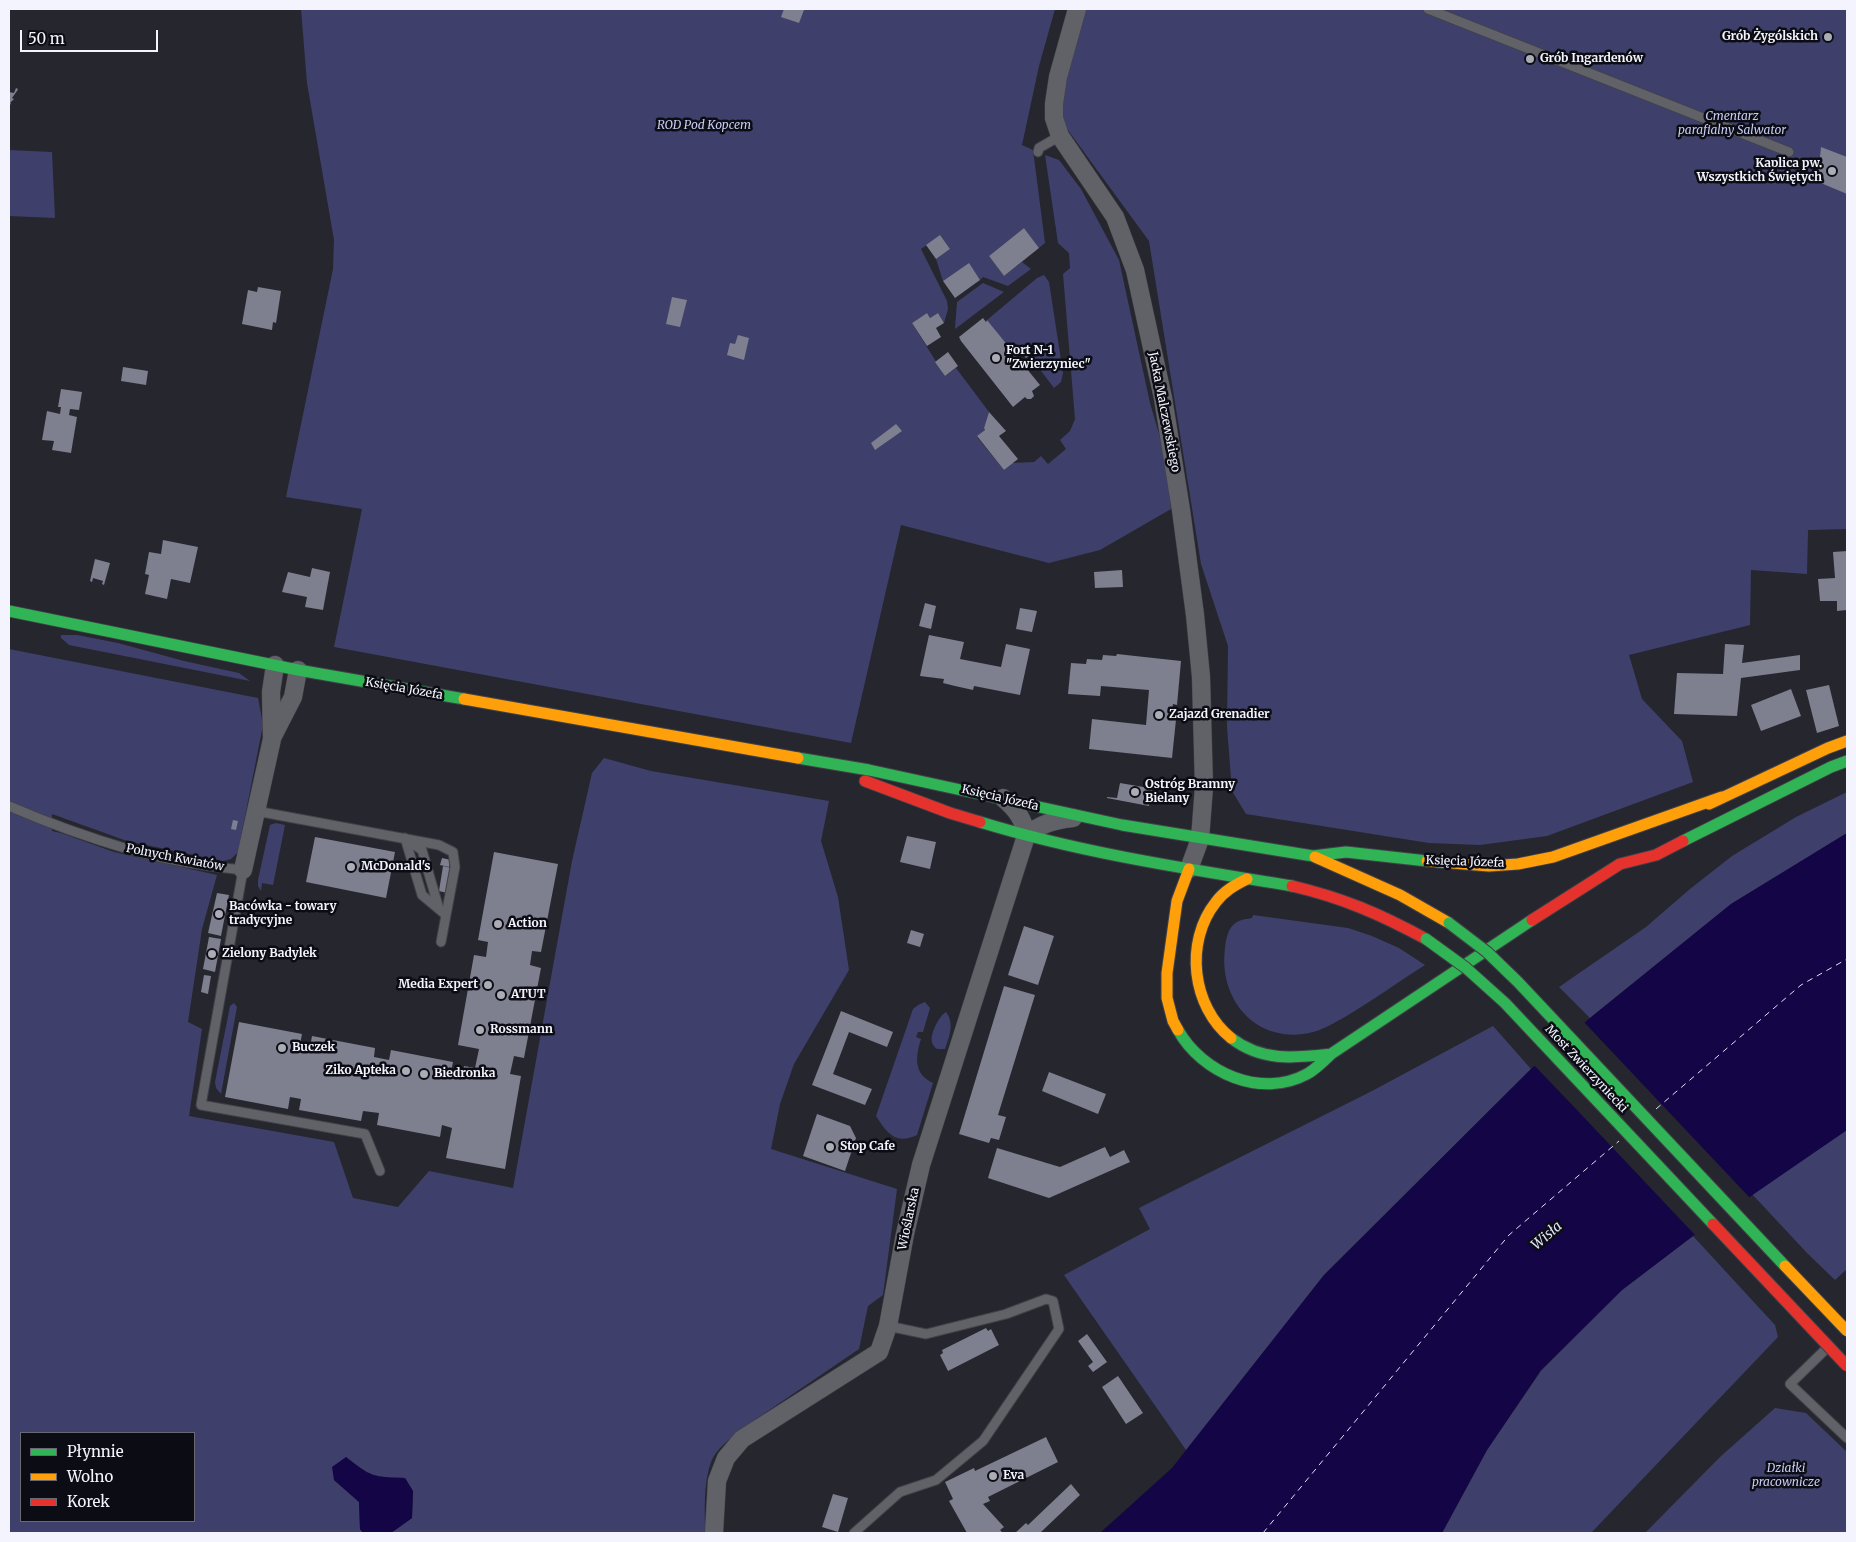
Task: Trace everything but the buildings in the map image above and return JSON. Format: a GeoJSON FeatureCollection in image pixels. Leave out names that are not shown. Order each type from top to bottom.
{"type":"FeatureCollection","features":[{"type":"Feature","properties":{"kind":"main road","name":"Księcia Józefa"},"geometry":{"type":"LineString","coordinates":[[9,611],[106,629],[298,670],[869,770],[1083,817],[1200,839],[1313,856],[1346,852],[1449,864],[1489,866],[1518,864],[1553,856],[1722,797]]}},
{"type":"Feature","properties":{"kind":"main road","name":"Księcia Józefa"},"geometry":{"type":"LineString","coordinates":[[1662,831],[1722,797],[1847,741]]}},
{"type":"Feature","properties":{"kind":"main road","name":"Księcia Józefa"},"geometry":{"type":"LineString","coordinates":[[801,759],[950,813],[1026,836],[1247,879]]}},
{"type":"Feature","properties":{"kind":"main road"},"geometry":{"type":"LineString","coordinates":[[1620,864],[1656,854],[1831,767],[1847,761]]}},
{"type":"Feature","properties":{"kind":"main road"},"geometry":{"type":"LineString","coordinates":[[1189,869],[1177,902],[1167,978],[1167,998],[1170,1010],[1182,1037],[1205,1063],[1243,1082],[1276,1084],[1305,1075],[1315,1069],[1331,1054],[1564,899],[1620,864],[1638,847]]}},
{"type":"Feature","properties":{"kind":"main road","name":"Most Zwierzyniecki"},"geometry":{"type":"LineString","coordinates":[[1313,856],[1383,885],[1412,900],[1449,923],[1487,952],[1518,982],[1842,1333]]}},
{"type":"Feature","properties":{"kind":"main road"},"geometry":{"type":"LineString","coordinates":[[1247,879],[1230,887],[1217,898],[1200,933],[1196,967],[1198,984],[1208,1013],[1226,1035],[1250,1050],[1263,1055],[1289,1058],[1331,1054]]}},
{"type":"Feature","properties":{"kind":"main road","name":"Most Zwierzyniecki"},"geometry":{"type":"LineString","coordinates":[[1247,879],[1293,886],[1339,898],[1386,917],[1426,939],[1466,968],[1505,1003],[1847,1366]]}},
{"type":"Feature","properties":{"kind":"street","name":"Jacka Malczewskiego"},"geometry":{"type":"LineString","coordinates":[[1077,9],[1056,86],[1054,118],[1060,136],[1115,217],[1135,270],[1162,398],[1182,510],[1201,678],[1204,787],[1200,839]]}},
{"type":"Feature","properties":{"kind":"street"},"geometry":{"type":"LineString","coordinates":[[272,739],[271,692],[275,665]]}},
{"type":"Feature","properties":{"kind":"street"},"geometry":{"type":"LineString","coordinates":[[243,870],[272,739],[293,696],[298,670]]}},
{"type":"Feature","properties":{"kind":"street"},"geometry":{"type":"LineString","coordinates":[[1003,798],[1019,814],[1025,825],[1026,836]]}},
{"type":"Feature","properties":{"kind":"street"},"geometry":{"type":"LineString","coordinates":[[1026,836],[1035,828],[1046,823],[1083,817]]}},
{"type":"Feature","properties":{"kind":"street","name":"Wioślarska"},"geometry":{"type":"LineString","coordinates":[[714,1533],[717,1481],[726,1458],[742,1439],[879,1352],[888,1326],[906,1226],[921,1165],[1026,836]]}},
{"type":"Feature","properties":{"kind":"street"},"geometry":{"type":"LineString","coordinates":[[1189,869],[1200,839]]}},
{"type":"Feature","properties":{"kind":"lane"},"geometry":{"type":"LineString","coordinates":[[1428,9],[1789,152]]}},
{"type":"Feature","properties":{"kind":"lane"},"geometry":{"type":"LineString","coordinates":[[1038,152],[1039,148],[1060,136]]}},
{"type":"Feature","properties":{"kind":"lane","name":"Polnych Kwiatów"},"geometry":{"type":"LineString","coordinates":[[9,806],[34,817],[131,850],[200,865],[243,870]]}},
{"type":"Feature","properties":{"kind":"lane"},"geometry":{"type":"LineString","coordinates":[[256,811],[440,844],[453,852],[455,867],[442,912],[441,942]]}},
{"type":"Feature","properties":{"kind":"lane"},"geometry":{"type":"LineString","coordinates":[[405,838],[422,850],[442,912]]}},
{"type":"Feature","properties":{"kind":"lane"},"geometry":{"type":"LineString","coordinates":[[243,870],[201,1105],[365,1134],[380,1171]]}},
{"type":"Feature","properties":{"kind":"lane"},"geometry":{"type":"LineString","coordinates":[[854,1533],[900,1492],[936,1480],[983,1441],[1059,1329],[1053,1301],[1046,1299],[1006,1314],[926,1334],[888,1326]]}},
{"type":"Feature","properties":{"kind":"lane"},"geometry":{"type":"LineString","coordinates":[[1842,1333],[1790,1384],[1847,1438]]}},
{"type":"Feature","properties":{"kind":"green space","name":"ROD Pod Kopcem"},"geometry":{"type":"Polygon","coordinates":[[[301,9],[1055,9],[1039,66],[1022,145],[1033,150],[1045,243],[1039,248],[1024,228],[989,256],[1004,276],[1022,262],[1031,269],[1008,286],[983,277],[980,280],[968,264],[943,281],[936,259],[950,249],[940,236],[921,249],[947,301],[948,309],[944,323],[938,313],[930,318],[927,313],[912,323],[945,376],[956,368],[989,412],[985,430],[977,437],[1004,470],[1012,463],[1034,462],[1041,456],[1048,464],[1066,449],[1060,440],[1070,431],[1075,419],[1063,274],[1070,268],[1069,253],[1058,243],[1045,155],[1059,160],[1081,189],[1119,260],[1150,403],[1166,458],[1171,509],[1100,550],[1049,563],[901,525],[851,743],[334,647],[362,509],[286,497],[333,269],[334,240],[307,83],[301,9]]]}},
{"type":"Feature","properties":{"kind":"green space","name":"Cmentarz parafialny Salwator"},"geometry":{"type":"Polygon","coordinates":[[[1085,9],[1847,9],[1847,529],[1808,530],[1807,574],[1751,570],[1750,625],[1629,655],[1642,699],[1682,741],[1693,782],[1547,836],[1480,845],[1429,843],[1246,814],[1232,791],[1227,727],[1228,646],[1201,564],[1149,241],[1062,122],[1064,86],[1085,9]]]}},
{"type":"Feature","properties":{"kind":"green space"},"geometry":{"type":"Polygon","coordinates":[[[9,150],[52,152],[55,218],[9,216],[9,150]]]}},
{"type":"Feature","properties":{"kind":"green space"},"geometry":{"type":"Polygon","coordinates":[[[1044,275],[1049,282],[1063,373],[1061,382],[1054,388],[1029,355],[1031,353],[1026,347],[1007,345],[987,320],[1037,278],[1044,275]]]}},
{"type":"Feature","properties":{"kind":"green space"},"geometry":{"type":"Polygon","coordinates":[[[983,283],[1004,292],[955,329],[957,302],[983,283]]]}},
{"type":"Feature","properties":{"kind":"green space"},"geometry":{"type":"Polygon","coordinates":[[[61,635],[77,635],[118,643],[184,661],[239,673],[250,681],[69,645],[61,638],[61,635]]]}},
{"type":"Feature","properties":{"kind":"green space"},"geometry":{"type":"Polygon","coordinates":[[[9,649],[258,698],[263,725],[238,852],[231,859],[223,861],[127,841],[52,814],[52,831],[114,852],[217,875],[202,929],[188,1022],[202,1029],[189,1116],[334,1142],[353,1198],[398,1207],[429,1171],[513,1188],[572,861],[592,773],[604,758],[651,771],[829,801],[821,841],[838,897],[849,970],[794,1064],[780,1104],[771,1149],[897,1189],[883,1295],[868,1306],[859,1349],[740,1430],[716,1453],[708,1470],[705,1497],[705,1533],[391,1533],[412,1518],[413,1491],[405,1478],[373,1475],[361,1469],[346,1457],[334,1480],[359,1502],[360,1529],[363,1533],[9,1533],[9,649]]]}},
{"type":"Feature","properties":{"kind":"green space"},"geometry":{"type":"Polygon","coordinates":[[[1847,792],[1847,833],[1731,904],[1590,1018],[1559,987],[1646,927],[1732,856],[1796,817],[1847,792]]]}},
{"type":"Feature","properties":{"kind":"green space"},"geometry":{"type":"Polygon","coordinates":[[[276,823],[285,825],[273,885],[262,883],[261,891],[258,886],[258,880],[270,825],[276,823]]]}},
{"type":"Feature","properties":{"kind":"green space"},"geometry":{"type":"Polygon","coordinates":[[[1253,915],[1348,928],[1399,948],[1425,965],[1355,1011],[1326,1027],[1313,1032],[1293,1035],[1275,1032],[1260,1026],[1246,1015],[1236,1002],[1228,986],[1225,968],[1227,937],[1234,924],[1252,918],[1253,915]]]}},
{"type":"Feature","properties":{"kind":"green space"},"geometry":{"type":"Polygon","coordinates":[[[925,1002],[930,1008],[923,1032],[918,1032],[916,1037],[921,1039],[917,1059],[922,1075],[933,1083],[917,1135],[903,1139],[897,1138],[884,1128],[876,1116],[913,1009],[925,1002]]]}},
{"type":"Feature","properties":{"kind":"green space"},"geometry":{"type":"Polygon","coordinates":[[[234,1003],[237,1007],[221,1094],[216,1088],[215,1082],[230,1006],[234,1003]]]}},
{"type":"Feature","properties":{"kind":"green space"},"geometry":{"type":"Polygon","coordinates":[[[946,1012],[951,1026],[949,1035],[945,1049],[937,1049],[932,1043],[932,1034],[938,1021],[946,1012]]]}},
{"type":"Feature","properties":{"kind":"green space"},"geometry":{"type":"Polygon","coordinates":[[[1493,1026],[1531,1069],[1324,1275],[1186,1450],[1064,1275],[1150,1229],[1139,1208],[1372,1091],[1493,1026]]]}},
{"type":"Feature","properties":{"kind":"green space"},"geometry":{"type":"Polygon","coordinates":[[[1847,1130],[1847,1269],[1835,1280],[1752,1194],[1847,1130]]]}},
{"type":"Feature","properties":{"kind":"green space"},"geometry":{"type":"Polygon","coordinates":[[[1693,1236],[1775,1325],[1778,1337],[1591,1533],[1442,1533],[1487,1450],[1541,1371],[1622,1290],[1693,1236]]]}},
{"type":"Feature","properties":{"kind":"green space","name":"Działki pracownicze"},"geometry":{"type":"Polygon","coordinates":[[[1775,1408],[1806,1413],[1847,1452],[1847,1533],[1645,1533],[1720,1457],[1775,1408]]]}},
{"type":"Feature","properties":{"kind":"water","name":"Wisła"},"geometry":{"type":"Polygon","coordinates":[[[1847,833],[1847,1130],[1693,1236],[1622,1290],[1541,1370],[1487,1450],[1442,1533],[1100,1533],[1172,1468],[1324,1275],[1531,1069],[1590,1018],[1731,904],[1847,833]]]}},
{"type":"Feature","properties":{"kind":"water"},"geometry":{"type":"Polygon","coordinates":[[[346,1457],[361,1469],[373,1475],[405,1478],[413,1491],[412,1518],[391,1533],[363,1533],[360,1529],[359,1502],[334,1480],[332,1467],[346,1457]]]}},
{"type":"Feature","properties":{"kind":"pier"},"geometry":{"type":"Polygon","coordinates":[[[1583,1021],[1750,1198],[1696,1236],[1533,1064],[1583,1021]]]}},
{"type":"Feature","properties":{"kind":"ferry route"},"geometry":{"type":"LineString","coordinates":[[1656,1109],[1801,985],[1847,959]]}},
{"type":"Feature","properties":{"kind":"ferry route"},"geometry":{"type":"LineString","coordinates":[[1263,1533],[1509,1235],[1619,1141]]}},
{"type":"Feature","properties":{"kind":"traffic: fast"},"geometry":{"type":"LineString","coordinates":[[9,611],[298,670],[464,699]]}},
{"type":"Feature","properties":{"kind":"traffic: fast"},"geometry":{"type":"LineString","coordinates":[[798,758],[869,770],[1122,825],[1313,856],[1346,852],[1427,861]]}},
{"type":"Feature","properties":{"kind":"traffic: fast"},"geometry":{"type":"LineString","coordinates":[[1683,841],[1831,767],[1847,761]]}},
{"type":"Feature","properties":{"kind":"traffic: fast"},"geometry":{"type":"LineString","coordinates":[[980,822],[1057,843],[1174,866],[1292,886]]}},
{"type":"Feature","properties":{"kind":"traffic: fast"},"geometry":{"type":"LineString","coordinates":[[1178,1030],[1202,1059],[1234,1078],[1271,1084],[1289,1081],[1307,1074],[1331,1054],[1532,920]]}},
{"type":"Feature","properties":{"kind":"traffic: fast"},"geometry":{"type":"LineString","coordinates":[[1449,923],[1487,952],[1518,982],[1785,1266]]}},
{"type":"Feature","properties":{"kind":"traffic: fast"},"geometry":{"type":"LineString","coordinates":[[1426,939],[1466,968],[1505,1003],[1713,1224]]}},
{"type":"Feature","properties":{"kind":"traffic: fast"},"geometry":{"type":"LineString","coordinates":[[1231,1038],[1243,1046],[1267,1055],[1305,1057],[1331,1054]]}},
{"type":"Feature","properties":{"kind":"traffic: slow"},"geometry":{"type":"LineString","coordinates":[[464,699],[798,758]]}},
{"type":"Feature","properties":{"kind":"traffic: slow"},"geometry":{"type":"LineString","coordinates":[[1709,804],[1828,748],[1847,741]]}},
{"type":"Feature","properties":{"kind":"traffic: slow"},"geometry":{"type":"LineString","coordinates":[[1427,861],[1489,866],[1518,864],[1553,857],[1722,797]]}},
{"type":"Feature","properties":{"kind":"traffic: slow"},"geometry":{"type":"LineString","coordinates":[[1315,857],[1400,895],[1449,923]]}},
{"type":"Feature","properties":{"kind":"traffic: slow"},"geometry":{"type":"LineString","coordinates":[[1178,1030],[1173,1021],[1167,998],[1167,973],[1177,901],[1189,869]]}},
{"type":"Feature","properties":{"kind":"traffic: slow"},"geometry":{"type":"LineString","coordinates":[[1231,1038],[1218,1025],[1208,1009],[1201,992],[1196,954],[1199,936],[1206,918],[1216,902],[1226,891],[1247,879]]}},
{"type":"Feature","properties":{"kind":"traffic: slow"},"geometry":{"type":"LineString","coordinates":[[1785,1266],[1847,1331]]}},
{"type":"Feature","properties":{"kind":"traffic: jam"},"geometry":{"type":"LineString","coordinates":[[865,781],[950,813],[980,822]]}},
{"type":"Feature","properties":{"kind":"traffic: jam"},"geometry":{"type":"LineString","coordinates":[[1532,920],[1620,864],[1656,855],[1683,841]]}},
{"type":"Feature","properties":{"kind":"traffic: jam"},"geometry":{"type":"LineString","coordinates":[[1292,886],[1361,908],[1426,939]]}},
{"type":"Feature","properties":{"kind":"traffic: jam"},"geometry":{"type":"LineString","coordinates":[[1713,1224],[1847,1366]]}},
{"type":"Feature","properties":{"kind":"place","name":"Grób Żygólskich"},"geometry":{"type":"Point","coordinates":[1828,37]}},
{"type":"Feature","properties":{"kind":"place","name":"Grób Ingardenów"},"geometry":{"type":"Point","coordinates":[1530,59]}},
{"type":"Feature","properties":{"kind":"place","name":"Kaplica pw. Wszystkich Świętych"},"geometry":{"type":"Point","coordinates":[1832,171]}},
{"type":"Feature","properties":{"kind":"place","name":"Fort N-1 \"Zwierzyniec\""},"geometry":{"type":"Point","coordinates":[996,358]}},
{"type":"Feature","properties":{"kind":"place","name":"Zajazd Grenadier"},"geometry":{"type":"Point","coordinates":[1159,715]}},
{"type":"Feature","properties":{"kind":"place","name":"Ostróg Bramny Bielany"},"geometry":{"type":"Point","coordinates":[1135,792]}},
{"type":"Feature","properties":{"kind":"place","name":"McDonald's"},"geometry":{"type":"Point","coordinates":[351,867]}},
{"type":"Feature","properties":{"kind":"place","name":"Bacówka - towary tradycyjne"},"geometry":{"type":"Point","coordinates":[219,914]}},
{"type":"Feature","properties":{"kind":"place","name":"Action"},"geometry":{"type":"Point","coordinates":[498,924]}},
{"type":"Feature","properties":{"kind":"place","name":"Zielony Badylek"},"geometry":{"type":"Point","coordinates":[212,954]}},
{"type":"Feature","properties":{"kind":"place","name":"Media Expert"},"geometry":{"type":"Point","coordinates":[488,985]}},
{"type":"Feature","properties":{"kind":"place","name":"ATUT"},"geometry":{"type":"Point","coordinates":[501,995]}},
{"type":"Feature","properties":{"kind":"place","name":"Rossmann"},"geometry":{"type":"Point","coordinates":[480,1030]}},
{"type":"Feature","properties":{"kind":"place","name":"Buczek"},"geometry":{"type":"Point","coordinates":[282,1048]}},
{"type":"Feature","properties":{"kind":"place","name":"Ziko Apteka"},"geometry":{"type":"Point","coordinates":[406,1071]}},
{"type":"Feature","properties":{"kind":"place","name":"Biedronka"},"geometry":{"type":"Point","coordinates":[424,1074]}},
{"type":"Feature","properties":{"kind":"place","name":"Stop Cafe"},"geometry":{"type":"Point","coordinates":[830,1147]}},
{"type":"Feature","properties":{"kind":"place","name":"Eva"},"geometry":{"type":"Point","coordinates":[993,1476]}}]}
